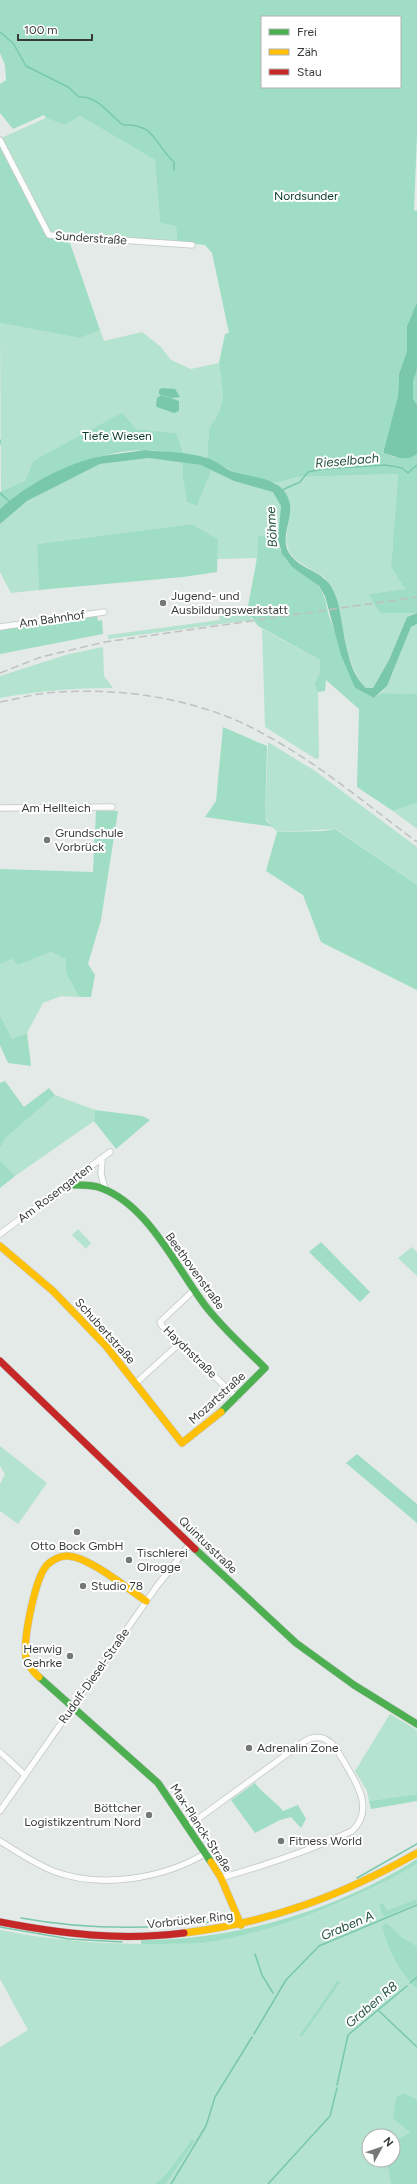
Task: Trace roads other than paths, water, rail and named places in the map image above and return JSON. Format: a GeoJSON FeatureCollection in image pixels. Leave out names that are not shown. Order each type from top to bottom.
{"type":"FeatureCollection","features":[{"type":"Feature","properties":{"kind":"street","name":"Sunderstraße"},"geometry":{"type":"LineString","coordinates":[[0,140],[49,235],[192,245]]}},
{"type":"Feature","properties":{"kind":"street","name":"Am Bahnhof"},"geometry":{"type":"LineString","coordinates":[[0,627],[104,612]]}},
{"type":"Feature","properties":{"kind":"street","name":"Am Hellteich"},"geometry":{"type":"LineString","coordinates":[[0,808],[112,808]]}},
{"type":"Feature","properties":{"kind":"street","name":"Am Rosengarten"},"geometry":{"type":"LineString","coordinates":[[0,1234],[110,1152]]}},
{"type":"Feature","properties":{"kind":"street"},"geometry":{"type":"LineString","coordinates":[[100,1159],[102,1162],[101,1174],[104,1189]]}},
{"type":"Feature","properties":{"kind":"street","name":"Beethovenstraße"},"geometry":{"type":"LineString","coordinates":[[69,1182],[71,1185],[91,1186],[104,1189],[134,1211],[147,1224],[215,1317],[265,1368]]}},
{"type":"Feature","properties":{"kind":"street","name":"Schubertstraße"},"geometry":{"type":"LineString","coordinates":[[0,1246],[72,1311],[106,1346],[182,1443]]}},
{"type":"Feature","properties":{"kind":"street","name":"Haydnstraße"},"geometry":{"type":"LineString","coordinates":[[194,1290],[160,1322],[237,1398]]}},
{"type":"Feature","properties":{"kind":"street"},"geometry":{"type":"LineString","coordinates":[[136,1383],[180,1343]]}},
{"type":"Feature","properties":{"kind":"street","name":"Quintusstraße"},"geometry":{"type":"LineString","coordinates":[[0,1361],[266,1616],[318,1660],[354,1685],[417,1724]]}},
{"type":"Feature","properties":{"kind":"street","name":"Mozartstraße"},"geometry":{"type":"LineString","coordinates":[[182,1443],[213,1420],[237,1398],[265,1368]]}},
{"type":"Feature","properties":{"kind":"street","name":"Rudolf-Diesel-Straße"},"geometry":{"type":"LineString","coordinates":[[0,1811],[146,1601],[190,1544]]}},
{"type":"Feature","properties":{"kind":"street","name":"Max-Planck-Straße"},"geometry":{"type":"LineString","coordinates":[[146,1601],[80,1558],[73,1556],[52,1560],[45,1567],[39,1580],[26,1645],[26,1656],[35,1674],[158,1783],[206,1853],[221,1878],[241,1925]]}},
{"type":"Feature","properties":{"kind":"street"},"geometry":{"type":"LineString","coordinates":[[188,1826],[305,1741],[315,1737],[321,1737],[332,1743],[336,1748],[363,1798],[364,1811],[356,1827],[352,1831],[315,1848],[272,1863],[221,1878]]}},
{"type":"Feature","properties":{"kind":"street"},"geometry":{"type":"LineString","coordinates":[[0,1752],[25,1775]]}},
{"type":"Feature","properties":{"kind":"street"},"geometry":{"type":"LineString","coordinates":[[0,1841],[19,1854],[54,1871],[92,1879],[135,1879],[174,1868],[206,1853]]}},
{"type":"Feature","properties":{"kind":"street","name":"Vorbrücker Ring"},"geometry":{"type":"LineString","coordinates":[[0,1922],[68,1934],[111,1936],[165,1935],[207,1931],[241,1925],[286,1913],[333,1896],[394,1867],[417,1853]]}},
{"type":"Feature","properties":{"kind":"waterway"},"geometry":{"type":"LineString","coordinates":[[0,32],[13,43],[26,66],[68,87],[78,96]]}},
{"type":"Feature","properties":{"kind":"waterway"},"geometry":{"type":"LineString","coordinates":[[79,97],[92,99],[103,106],[123,125],[134,125],[148,131],[174,162],[174,170]]}},
{"type":"Feature","properties":{"kind":"waterway","name":"Rieselbach"},"geometry":{"type":"LineString","coordinates":[[280,491],[300,482],[308,472],[323,469],[386,465],[402,468],[408,473],[417,465]]}},
{"type":"Feature","properties":{"kind":"waterway"},"geometry":{"type":"LineString","coordinates":[[0,493],[10,502]]}},
{"type":"Feature","properties":{"kind":"waterway"},"geometry":{"type":"LineString","coordinates":[[357,1878],[417,1844]]}},
{"type":"Feature","properties":{"kind":"waterway","name":"Graben A"},"geometry":{"type":"LineString","coordinates":[[254,2034],[286,1980],[319,1946],[417,1905]]}},
{"type":"Feature","properties":{"kind":"waterway"},"geometry":{"type":"LineString","coordinates":[[21,1918],[95,1927],[169,1926],[219,1921]]}},
{"type":"Feature","properties":{"kind":"waterway"},"geometry":{"type":"LineString","coordinates":[[0,1927],[69,1939],[122,1942]]}},
{"type":"Feature","properties":{"kind":"waterway"},"geometry":{"type":"LineString","coordinates":[[255,1954],[262,1975],[273,1993]]}},
{"type":"Feature","properties":{"kind":"waterway","name":"Graben R8"},"geometry":{"type":"LineString","coordinates":[[410,1983],[417,1977]]}},
{"type":"Feature","properties":{"kind":"waterway","name":"Graben R8"},"geometry":{"type":"LineString","coordinates":[[337,2085],[348,2035],[407,1986]]}},
{"type":"Feature","properties":{"kind":"waterway"},"geometry":{"type":"LineString","coordinates":[[379,2011],[417,2047]]}},
{"type":"Feature","properties":{"kind":"waterway","name":"Graben A"},"geometry":{"type":"LineString","coordinates":[[171,2184],[206,2126],[215,2097],[252,2037]]}},
{"type":"Feature","properties":{"kind":"waterway","name":"Graben R8"},"geometry":{"type":"LineString","coordinates":[[268,2184],[330,2116],[337,2088]]}},
{"type":"Feature","properties":{"kind":"railway"},"geometry":{"type":"LineString","coordinates":[[0,673],[41,657],[105,642],[417,597]]}},
{"type":"Feature","properties":{"kind":"railway"},"geometry":{"type":"LineString","coordinates":[[0,702],[39,694],[95,691],[152,696],[209,710],[260,732],[301,756],[341,784],[417,842]]}},
{"type":"Feature","properties":{"kind":"place","name":"Jugend- und Ausbildungswerkstatt"},"geometry":{"type":"Point","coordinates":[163,603]}},
{"type":"Feature","properties":{"kind":"place","name":"Grundschule Vorbrück"},"geometry":{"type":"Point","coordinates":[47,840]}},
{"type":"Feature","properties":{"kind":"place","name":"Otto Bock GmbH"},"geometry":{"type":"Point","coordinates":[77,1532]}},
{"type":"Feature","properties":{"kind":"place","name":"Tischlerei Olrogge"},"geometry":{"type":"Point","coordinates":[129,1560]}},
{"type":"Feature","properties":{"kind":"place","name":"Studio 78"},"geometry":{"type":"Point","coordinates":[83,1586]}},
{"type":"Feature","properties":{"kind":"place","name":"Herwig Gehrke"},"geometry":{"type":"Point","coordinates":[70,1656]}},
{"type":"Feature","properties":{"kind":"place","name":"Adrenalin Zone"},"geometry":{"type":"Point","coordinates":[249,1748]}},
{"type":"Feature","properties":{"kind":"place","name":"Böttcher Logistikzentrum Nord"},"geometry":{"type":"Point","coordinates":[149,1815]}},
{"type":"Feature","properties":{"kind":"place","name":"Fitness World"},"geometry":{"type":"Point","coordinates":[281,1841]}},
{"type":"Feature","properties":{"kind":"park label","name":"Nordsunder"},"geometry":{"type":"Point","coordinates":[306,196]}},
{"type":"Feature","properties":{"kind":"park label","name":"Tiefe Wiesen"},"geometry":{"type":"Point","coordinates":[117,436]}},
{"type":"Feature","properties":{"kind":"water label","name":"Böhme"},"geometry":{"type":"Point","coordinates":[271,527]}}]}
